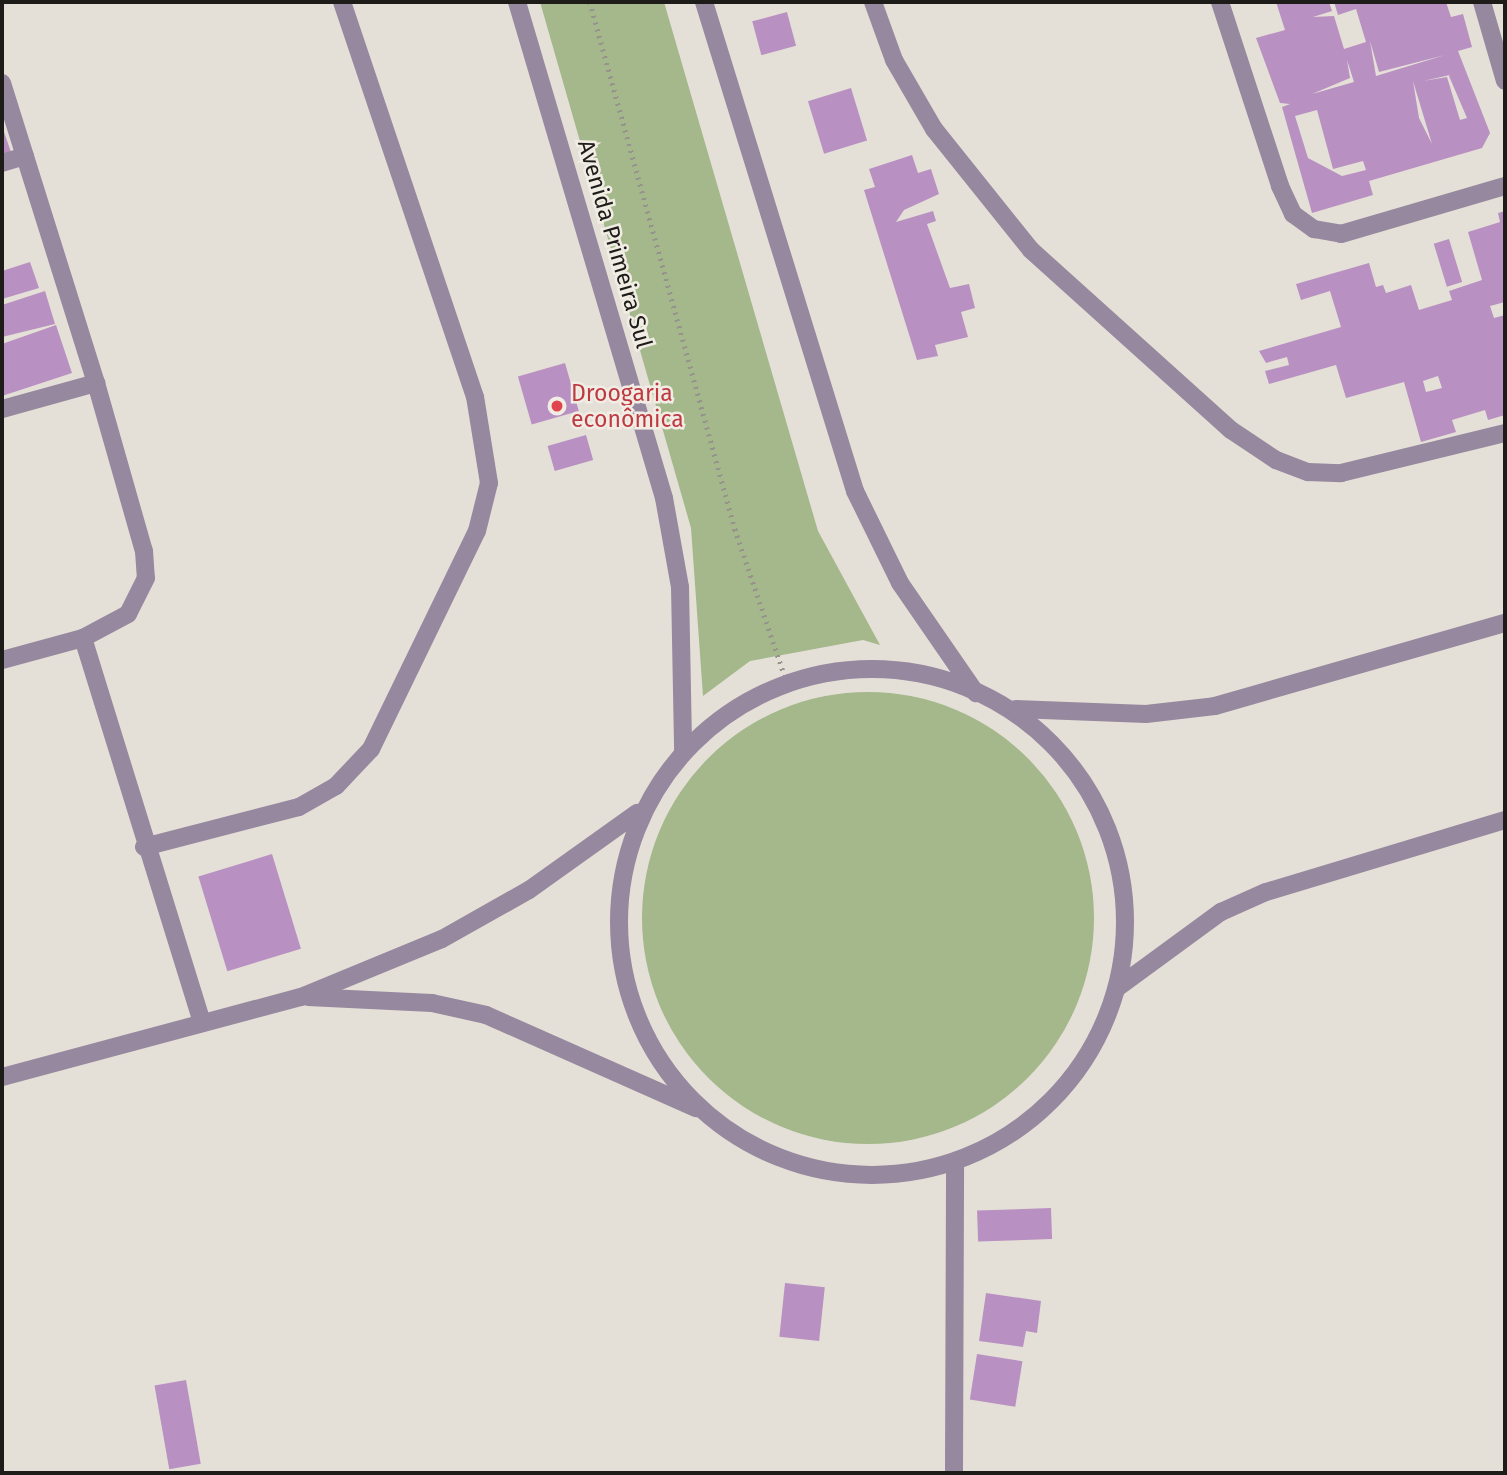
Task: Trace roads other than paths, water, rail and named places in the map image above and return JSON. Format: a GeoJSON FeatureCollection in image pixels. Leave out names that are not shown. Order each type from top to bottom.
{"type":"FeatureCollection","features":[{"type":"Feature","properties":{"kind":"street"},"geometry":{"type":"LineString","coordinates":[[144,847],[299,807],[336,786],[370,749],[477,531],[489,483],[475,397],[342,2]]}},
{"type":"Feature","properties":{"kind":"street","name":"Avenida Primeira Sul"},"geometry":{"type":"LineString","coordinates":[[517,2],[664,498],[680,587],[683,750]]}},
{"type":"Feature","properties":{"kind":"street"},"geometry":{"type":"LineString","coordinates":[[704,2],[855,491],[900,583],[976,693]]}},
{"type":"Feature","properties":{"kind":"street"},"geometry":{"type":"LineString","coordinates":[[873,2],[894,60],[934,129],[1031,250],[1242,438],[1308,472],[1341,473],[1505,433]]}},
{"type":"Feature","properties":{"kind":"street"},"geometry":{"type":"LineString","coordinates":[[1220,2],[1280,186],[1293,214],[1314,229],[1341,234],[1505,186]]}},
{"type":"Feature","properties":{"kind":"street"},"geometry":{"type":"LineString","coordinates":[[1482,2],[1505,81]]}},
{"type":"Feature","properties":{"kind":"street"},"geometry":{"type":"LineString","coordinates":[[2,83],[96,383],[144,551],[146,578],[128,614],[83,638],[2,660]]}},
{"type":"Feature","properties":{"kind":"street"},"geometry":{"type":"LineString","coordinates":[[2,163],[25,156]]}},
{"type":"Feature","properties":{"kind":"street"},"geometry":{"type":"LineString","coordinates":[[2,409],[96,383]]}},
{"type":"Feature","properties":{"kind":"street"},"geometry":{"type":"LineString","coordinates":[[2,1077],[301,997],[442,939],[529,890],[637,813],[683,750],[730,709],[786,680],[864,665],[976,693],[1016,709],[1146,714],[1215,706],[1505,623]]}},
{"type":"Feature","properties":{"kind":"street"},"geometry":{"type":"LineString","coordinates":[[83,638],[144,847],[202,1022]]}},
{"type":"Feature","properties":{"kind":"street"},"geometry":{"type":"LineString","coordinates":[[301,997],[432,1003],[486,1015],[698,1109],[771,1156],[855,1177],[955,1166],[1019,1129],[1080,1067],[1117,989],[1126,914],[1113,840],[1079,773],[1016,709]]}},
{"type":"Feature","properties":{"kind":"street"},"geometry":{"type":"LineString","coordinates":[[637,813],[620,957],[646,1040],[698,1109]]}},
{"type":"Feature","properties":{"kind":"street"},"geometry":{"type":"LineString","coordinates":[[1117,989],[1221,912],[1266,892],[1505,820]]}},
{"type":"Feature","properties":{"kind":"street"},"geometry":{"type":"LineString","coordinates":[[954,1473],[955,1166]]}},
{"type":"Feature","properties":{"kind":"place","name":"Droogaria econômica"},"geometry":{"type":"Point","coordinates":[557,406]}}]}
